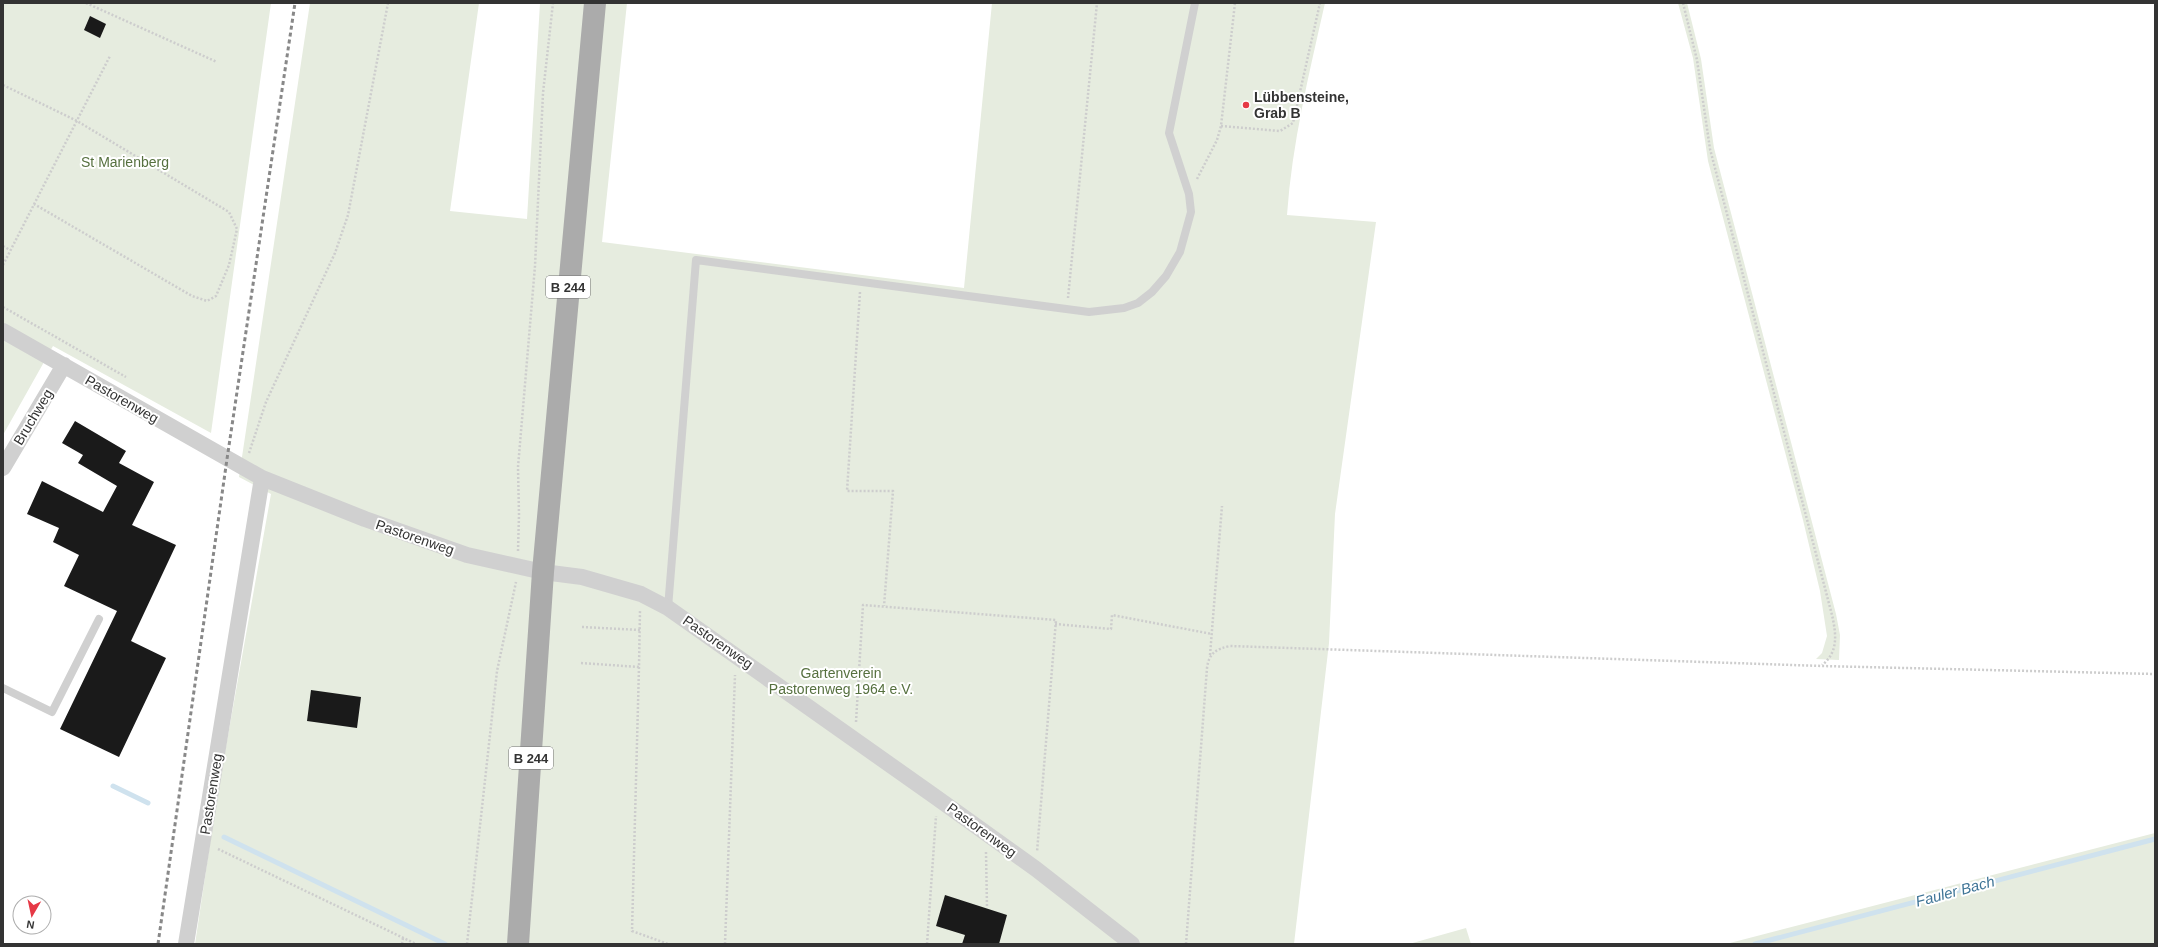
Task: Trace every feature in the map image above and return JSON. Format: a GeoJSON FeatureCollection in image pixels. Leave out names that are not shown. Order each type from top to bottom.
{"type":"FeatureCollection","features":[{"type":"Feature","properties":{"kind":"main road","name":"B 244"},"geometry":{"type":"LineString","coordinates":[[518,944],[543,572],[595,3]]}},
{"type":"Feature","properties":{"kind":"street","name":"Pastorenweg"},"geometry":{"type":"LineString","coordinates":[[3,330],[262,478],[426,542],[467,555],[543,572],[582,577],[640,594],[668,608],[1036,869],[1132,944]]}},
{"type":"Feature","properties":{"kind":"street","name":"Bruchweg"},"geometry":{"type":"LineString","coordinates":[[3,468],[64,365]]}},
{"type":"Feature","properties":{"kind":"street","name":"Pastorenweg"},"geometry":{"type":"LineString","coordinates":[[186,944],[262,478]]}},
{"type":"Feature","properties":{"kind":"lane"},"geometry":{"type":"LineString","coordinates":[[668,608],[696,260],[1090,312],[1113,310],[1138,303],[1152,292],[1166,276],[1180,252],[1191,212],[1189,194],[1169,133],[1195,3]]}},
{"type":"Feature","properties":{"kind":"lane"},"geometry":{"type":"LineString","coordinates":[[3,688],[52,712],[99,619]]}},
{"type":"Feature","properties":{"kind":"path"},"geometry":{"type":"LineString","coordinates":[[86,3],[216,62]]}},
{"type":"Feature","properties":{"kind":"path"},"geometry":{"type":"LineString","coordinates":[[244,468],[266,402],[335,253],[348,215],[388,3]]}},
{"type":"Feature","properties":{"kind":"path"},"geometry":{"type":"LineString","coordinates":[[467,944],[497,671],[516,585],[519,515],[518,467],[535,266],[543,93],[553,3]]}},
{"type":"Feature","properties":{"kind":"path"},"geometry":{"type":"LineString","coordinates":[[1067,309],[1097,3]]}},
{"type":"Feature","properties":{"kind":"path"},"geometry":{"type":"LineString","coordinates":[[1189,194],[1217,140],[1221,126],[1235,3]]}},
{"type":"Feature","properties":{"kind":"path"},"geometry":{"type":"LineString","coordinates":[[1221,126],[1280,131],[1293,123],[1320,3]]}},
{"type":"Feature","properties":{"kind":"path"},"geometry":{"type":"LineString","coordinates":[[1683,3],[1697,60],[1710,149],[1832,615],[1836,635],[1834,648],[1828,661],[1822,666]]}},
{"type":"Feature","properties":{"kind":"path"},"geometry":{"type":"LineString","coordinates":[[3,265],[110,56]]}},
{"type":"Feature","properties":{"kind":"path"},"geometry":{"type":"LineString","coordinates":[[3,85],[77,121],[229,212],[237,229],[229,264],[216,296],[207,301],[192,296],[34,204]]}},
{"type":"Feature","properties":{"kind":"path"},"geometry":{"type":"LineString","coordinates":[[3,246],[10,250]]}},
{"type":"Feature","properties":{"kind":"path"},"geometry":{"type":"LineString","coordinates":[[860,281],[847,491],[893,490],[884,606]]}},
{"type":"Feature","properties":{"kind":"path"},"geometry":{"type":"LineString","coordinates":[[3,307],[126,377]]}},
{"type":"Feature","properties":{"kind":"path"},"geometry":{"type":"LineString","coordinates":[[1186,944],[1207,668],[1210,656],[1222,506]]}},
{"type":"Feature","properties":{"kind":"path"},"geometry":{"type":"LineString","coordinates":[[640,594],[632,931],[668,944]]}},
{"type":"Feature","properties":{"kind":"path"},"geometry":{"type":"LineString","coordinates":[[855,740],[863,604],[1056,620],[1036,869]]}},
{"type":"Feature","properties":{"kind":"path"},"geometry":{"type":"LineString","coordinates":[[1055,624],[1111,630],[1112,615],[1212,634]]}},
{"type":"Feature","properties":{"kind":"path"},"geometry":{"type":"LineString","coordinates":[[582,627],[640,630]]}},
{"type":"Feature","properties":{"kind":"path"},"geometry":{"type":"LineString","coordinates":[[1210,656],[1214,651],[1221,648],[1237,646],[1822,666],[2155,674]]}},
{"type":"Feature","properties":{"kind":"path"},"geometry":{"type":"LineString","coordinates":[[725,944],[735,655]]}},
{"type":"Feature","properties":{"kind":"path"},"geometry":{"type":"LineString","coordinates":[[581,663],[639,667]]}},
{"type":"Feature","properties":{"kind":"path"},"geometry":{"type":"LineString","coordinates":[[927,944],[937,798]]}},
{"type":"Feature","properties":{"kind":"path"},"geometry":{"type":"LineString","coordinates":[[986,833],[987,908]]}},
{"type":"Feature","properties":{"kind":"path"},"geometry":{"type":"LineString","coordinates":[[203,842],[416,944]]}},
{"type":"Feature","properties":{"kind":"path"},"geometry":{"type":"LineString","coordinates":[[402,944],[403,938]]}},
{"type":"Feature","properties":{"kind":"green space","name":"St Marienberg"},"geometry":{"type":"Polygon","coordinates":[[[3,3],[271,3],[211,433],[53,346],[3,435],[3,3]]]}},
{"type":"Feature","properties":{"kind":"green space","name":"Gartenverein Pastorenweg 1964 e.V."},"geometry":{"type":"Polygon","coordinates":[[[310,3],[479,3],[450,211],[527,219],[540,3],[627,3],[602,242],[964,288],[992,3],[1325,3],[1307,82],[1297,135],[1289,188],[1287,215],[1376,222],[1335,514],[1329,643],[1294,944],[195,944],[217,797],[271,494],[239,477],[310,3]]]}},
{"type":"Feature","properties":{"kind":"green space"},"geometry":{"type":"Polygon","coordinates":[[[1678,3],[1687,3],[1701,59],[1714,148],[1836,614],[1840,635],[1839,660],[1816,659],[1822,653],[1827,636],[1820,591],[1803,520],[1708,161],[1693,58],[1678,3]]]}},
{"type":"Feature","properties":{"kind":"green space"},"geometry":{"type":"Polygon","coordinates":[[[2155,833],[2155,944],[1726,944],[2155,833]]]}},
{"type":"Feature","properties":{"kind":"green space"},"geometry":{"type":"Polygon","coordinates":[[[1466,928],[1471,944],[1409,944],[1466,928]]]}},
{"type":"Feature","properties":{"kind":"building"},"geometry":{"type":"Polygon","coordinates":[[[90,16],[106,24],[100,38],[84,30],[90,16]]]}},
{"type":"Feature","properties":{"kind":"building"},"geometry":{"type":"Polygon","coordinates":[[[75,421],[126,451],[119,463],[154,482],[132,525],[176,545],[131,641],[166,658],[119,757],[60,729],[117,611],[64,586],[79,555],[53,542],[59,528],[27,514],[42,481],[103,512],[117,486],[78,463],[83,455],[62,443],[75,421]]]}},
{"type":"Feature","properties":{"kind":"building"},"geometry":{"type":"Polygon","coordinates":[[[311,690],[361,697],[357,728],[307,721],[311,690]]]}},
{"type":"Feature","properties":{"kind":"building"},"geometry":{"type":"Polygon","coordinates":[[[945,895],[1007,915],[999,944],[962,944],[965,935],[936,926],[945,895]]]}},
{"type":"Feature","properties":{"kind":"waterway"},"geometry":{"type":"LineString","coordinates":[[113,786],[148,803]]}},
{"type":"Feature","properties":{"kind":"waterway"},"geometry":{"type":"LineString","coordinates":[[224,837],[445,944]]}},
{"type":"Feature","properties":{"kind":"waterway","name":"Fauler Bach"},"geometry":{"type":"LineString","coordinates":[[1755,944],[2155,839]]}},
{"type":"Feature","properties":{"kind":"railway"},"geometry":{"type":"LineString","coordinates":[[158,944],[227,459],[295,3]]}},
{"type":"Feature","properties":{"kind":"place","name":"Lübbensteine, Grab B"},"geometry":{"type":"Point","coordinates":[1246,105]}}]}
